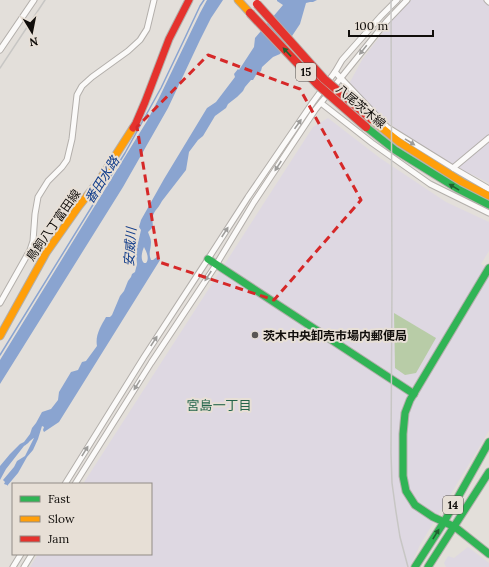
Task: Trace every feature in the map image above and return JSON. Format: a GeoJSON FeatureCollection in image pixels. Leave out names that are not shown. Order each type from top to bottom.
{"type":"FeatureCollection","features":[{"type":"Feature","properties":{"kind":"main road","name":"鳥飼八丁富田線"},"geometry":{"type":"LineString","coordinates":[[0,336],[46,253],[101,178],[136,123],[170,39],[189,0]]}},
{"type":"Feature","properties":{"kind":"main road","name":"八尾茨木線"},"geometry":{"type":"LineString","coordinates":[[238,0],[318,85],[366,127],[395,150],[458,189],[489,205]]}},
{"type":"Feature","properties":{"kind":"main road","name":"八尾茨木線"},"geometry":{"type":"LineString","coordinates":[[255,2],[324,79],[371,119],[399,142],[462,182],[489,196]]}},
{"type":"Feature","properties":{"kind":"main road"},"geometry":{"type":"LineString","coordinates":[[208,259],[414,394]]}},
{"type":"Feature","properties":{"kind":"main road"},"geometry":{"type":"LineString","coordinates":[[489,268],[410,400],[405,413],[403,426],[404,484],[406,491],[415,505],[433,517],[455,527],[489,554]]}},
{"type":"Feature","properties":{"kind":"main road","name":"14"},"geometry":{"type":"LineString","coordinates":[[416,567],[444,522],[489,442]]}},
{"type":"Feature","properties":{"kind":"main road","name":"14"},"geometry":{"type":"LineString","coordinates":[[428,567],[489,472]]}},
{"type":"Feature","properties":{"kind":"street"},"geometry":{"type":"LineString","coordinates":[[0,50],[34,0]]}},
{"type":"Feature","properties":{"kind":"street"},"geometry":{"type":"LineString","coordinates":[[0,303],[30,250],[33,241],[38,197],[48,181],[62,168],[66,160],[72,139],[77,95],[82,86],[92,77],[128,51],[140,40],[146,29],[154,0]]}},
{"type":"Feature","properties":{"kind":"street"},"geometry":{"type":"LineString","coordinates":[[66,483],[144,356],[248,197],[313,102],[342,60],[397,0]]}},
{"type":"Feature","properties":{"kind":"street"},"geometry":{"type":"LineString","coordinates":[[76,483],[254,202],[315,110],[386,22],[407,0]]}},
{"type":"Feature","properties":{"kind":"street"},"geometry":{"type":"LineString","coordinates":[[335,72],[387,127],[489,189]]}},
{"type":"Feature","properties":{"kind":"street"},"geometry":{"type":"LineString","coordinates":[[322,103],[372,143],[430,184],[489,213]]}},
{"type":"Feature","properties":{"kind":"street"},"geometry":{"type":"LineString","coordinates":[[453,168],[489,138]]}},
{"type":"Feature","properties":{"kind":"street"},"geometry":{"type":"LineString","coordinates":[[13,567],[20,555]]}},
{"type":"Feature","properties":{"kind":"street"},"geometry":{"type":"LineString","coordinates":[[24,567],[31,555]]}},
{"type":"Feature","properties":{"kind":"highlighted area"},"geometry":{"type":"Polygon","coordinates":[[[208,55],[300,89],[361,200],[274,300],[159,262],[137,127],[208,55]]]}},
{"type":"Feature","properties":{"kind":"shaded area"},"geometry":{"type":"Polygon","coordinates":[[[411,0],[489,0],[489,183],[449,163],[408,138],[382,117],[352,88],[350,82],[362,60],[396,15],[411,0]]]}},
{"type":"Feature","properties":{"kind":"shaded area"},"geometry":{"type":"Polygon","coordinates":[[[328,118],[380,158],[446,202],[489,222],[489,251],[481,264],[489,269],[489,431],[420,545],[410,567],[30,567],[37,555],[152,555],[152,483],[84,483],[313,127],[328,118]]]}},
{"type":"Feature","properties":{"kind":"shaded area"},"geometry":{"type":"Polygon","coordinates":[[[468,547],[489,563],[489,567],[446,567],[444,563],[448,556],[454,558],[468,547]]]}},
{"type":"Feature","properties":{"kind":"green space"},"geometry":{"type":"Polygon","coordinates":[[[394,313],[436,338],[416,373],[405,375],[395,368],[394,313]]]}},
{"type":"Feature","properties":{"kind":"water"},"geometry":{"type":"Polygon","coordinates":[[[207,0],[223,0],[211,18],[168,108],[123,187],[0,384],[0,360],[147,121],[207,0]]]}},
{"type":"Feature","properties":{"kind":"water"},"geometry":{"type":"Polygon","coordinates":[[[317,0],[306,3],[300,24],[280,54],[273,57],[262,67],[261,71],[253,80],[251,80],[243,91],[228,104],[226,108],[215,116],[203,136],[189,152],[186,170],[154,212],[153,227],[148,232],[151,241],[151,260],[157,257],[160,260],[59,422],[44,432],[44,427],[42,426],[33,450],[27,457],[18,473],[7,486],[4,484],[5,482],[3,480],[17,461],[25,456],[34,438],[24,446],[6,469],[0,480],[0,466],[20,444],[24,442],[42,412],[51,409],[58,400],[59,392],[71,372],[78,370],[82,362],[86,361],[97,346],[97,338],[100,327],[106,317],[110,317],[112,315],[128,281],[135,272],[137,264],[136,252],[141,230],[139,227],[141,220],[207,108],[216,102],[235,77],[234,74],[238,69],[239,70],[254,47],[255,38],[283,5],[277,1],[317,0]],[[144,247],[142,257],[144,263],[146,263],[148,257],[144,247]]]}},
{"type":"Feature","properties":{"kind":"waterway","name":"番田水路"},"geometry":{"type":"LineString","coordinates":[[0,355],[125,153],[161,88],[204,0]]}},
{"type":"Feature","properties":{"kind":"railway"},"geometry":{"type":"LineString","coordinates":[[0,68],[45,0]]}},
{"type":"Feature","properties":{"kind":"railway"},"geometry":{"type":"LineString","coordinates":[[391,0],[391,453],[392,483],[396,512],[400,537],[408,567]]}},
{"type":"Feature","properties":{"kind":"traffic: fast"},"geometry":{"type":"LineString","coordinates":[[366,127],[395,150],[458,189],[489,205]]}},
{"type":"Feature","properties":{"kind":"traffic: fast"},"geometry":{"type":"LineString","coordinates":[[208,259],[414,394]]}},
{"type":"Feature","properties":{"kind":"traffic: fast"},"geometry":{"type":"LineString","coordinates":[[489,268],[410,400],[405,413],[403,434],[403,476],[406,491],[415,505],[433,517],[455,527],[489,554]]}},
{"type":"Feature","properties":{"kind":"traffic: fast"},"geometry":{"type":"LineString","coordinates":[[415,567],[444,522],[489,442]]}},
{"type":"Feature","properties":{"kind":"traffic: fast"},"geometry":{"type":"LineString","coordinates":[[428,567],[489,472]]}},
{"type":"Feature","properties":{"kind":"traffic: slow"},"geometry":{"type":"LineString","coordinates":[[238,0],[250,13]]}},
{"type":"Feature","properties":{"kind":"traffic: slow"},"geometry":{"type":"LineString","coordinates":[[371,119],[399,142],[462,182],[489,196]]}},
{"type":"Feature","properties":{"kind":"traffic: slow"},"geometry":{"type":"LineString","coordinates":[[0,336],[46,253],[101,178],[133,128]]}},
{"type":"Feature","properties":{"kind":"traffic: jam"},"geometry":{"type":"LineString","coordinates":[[133,128],[145,102],[169,39],[189,0]]}},
{"type":"Feature","properties":{"kind":"traffic: jam"},"geometry":{"type":"LineString","coordinates":[[257,4],[324,79],[371,119]]}},
{"type":"Feature","properties":{"kind":"traffic: jam"},"geometry":{"type":"LineString","coordinates":[[250,13],[318,85],[366,127]]}},
{"type":"Feature","properties":{"kind":"place","name":"茨木中央卸売市場内郵便局"},"geometry":{"type":"Point","coordinates":[255,335]}},
{"type":"Feature","properties":{"kind":"district","name":"宮島一丁目"},"geometry":{"type":"Point","coordinates":[219,405]}},
{"type":"Feature","properties":{"kind":"water label","name":"安威川"},"geometry":{"type":"Point","coordinates":[130,247]}}]}
